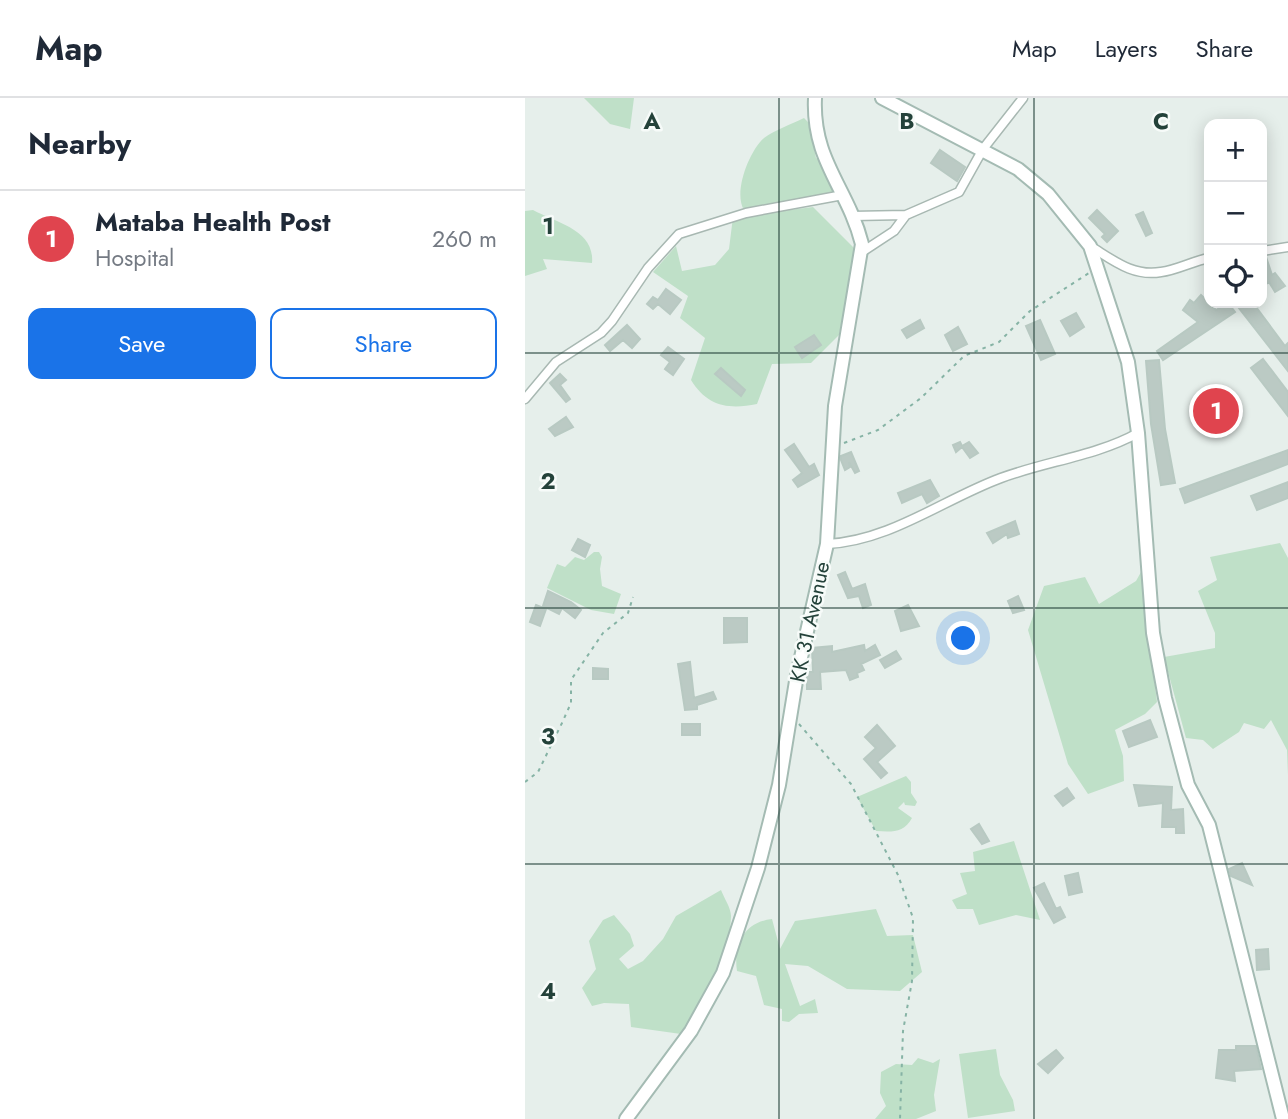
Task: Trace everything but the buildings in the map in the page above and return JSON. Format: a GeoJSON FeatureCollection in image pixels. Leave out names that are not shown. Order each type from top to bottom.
{"type":"FeatureCollection","features":[{"type":"Feature","properties":{"kind":"main road","name":"KK 31 Avenue"},"geometry":{"type":"LineString","coordinates":[[626,1119],[691,1031],[723,973],[779,785],[827,544],[835,406],[862,252],[852,216],[828,171],[819,144],[814,121],[815,98]]}},
{"type":"Feature","properties":{"kind":"main road"},"geometry":{"type":"LineString","coordinates":[[881,98],[1018,169],[1048,194],[1090,246],[1128,362],[1138,433],[1153,633],[1165,698],[1188,785],[1209,825],[1283,1119]]}},
{"type":"Feature","properties":{"kind":"street"},"geometry":{"type":"LineString","coordinates":[[852,216],[906,215],[959,192],[983,149],[1023,98]]}},
{"type":"Feature","properties":{"kind":"street"},"geometry":{"type":"LineString","coordinates":[[525,399],[556,362],[601,333],[649,268],[679,234],[746,213],[843,195]]}},
{"type":"Feature","properties":{"kind":"street"},"geometry":{"type":"LineString","coordinates":[[862,252],[894,231],[906,215]]}},
{"type":"Feature","properties":{"kind":"street"},"geometry":{"type":"LineString","coordinates":[[1090,246],[1129,270],[1144,273],[1163,272],[1204,260]]}},
{"type":"Feature","properties":{"kind":"street"},"geometry":{"type":"LineString","coordinates":[[1267,250],[1288,247]]}},
{"type":"Feature","properties":{"kind":"street"},"geometry":{"type":"LineString","coordinates":[[827,544],[868,537],[1000,478],[1113,446],[1138,433]]}},
{"type":"Feature","properties":{"kind":"path"},"geometry":{"type":"LineString","coordinates":[[833,447],[878,430],[921,398],[964,356],[999,342],[1030,311],[1096,266]]}},
{"type":"Feature","properties":{"kind":"path"},"geometry":{"type":"LineString","coordinates":[[525,782],[538,772],[571,703],[571,680],[603,633],[628,612],[633,597]]}},
{"type":"Feature","properties":{"kind":"path"},"geometry":{"type":"LineString","coordinates":[[791,716],[823,748],[851,784],[898,875],[913,918],[912,981],[903,1031],[900,1119]]}},
{"type":"Feature","properties":{"kind":"green space"},"geometry":{"type":"Polygon","coordinates":[[[584,98],[634,98],[630,129],[610,124],[584,98]]]}},
{"type":"Feature","properties":{"kind":"green space"},"geometry":{"type":"Polygon","coordinates":[[[804,118],[809,123],[816,158],[822,161],[835,195],[744,210],[740,193],[744,172],[758,144],[778,130],[804,118]]]}},
{"type":"Feature","properties":{"kind":"green space"},"geometry":{"type":"Polygon","coordinates":[[[813,207],[856,250],[839,335],[811,363],[772,364],[757,404],[728,406],[711,401],[691,380],[705,338],[680,318],[688,296],[653,272],[676,246],[682,271],[715,265],[729,249],[733,217],[813,207]]]}},
{"type":"Feature","properties":{"kind":"green space"},"geometry":{"type":"Polygon","coordinates":[[[533,210],[581,235],[591,252],[592,263],[543,259],[547,269],[525,276],[525,211],[533,210]]]}},
{"type":"Feature","properties":{"kind":"green space"},"geometry":{"type":"Polygon","coordinates":[[[1280,543],[1288,558],[1288,775],[1287,750],[1271,720],[1264,729],[1244,723],[1239,732],[1213,749],[1203,740],[1186,738],[1164,657],[1215,648],[1215,633],[1198,591],[1217,580],[1210,557],[1280,543]]]}},
{"type":"Feature","properties":{"kind":"green space"},"geometry":{"type":"Polygon","coordinates":[[[594,552],[599,552],[602,557],[602,586],[621,594],[614,614],[591,610],[547,588],[557,564],[565,567],[575,557],[584,560],[594,552]]]}},
{"type":"Feature","properties":{"kind":"green space"},"geometry":{"type":"Polygon","coordinates":[[[1141,572],[1157,702],[1145,714],[1115,730],[1123,756],[1124,781],[1088,794],[1068,764],[1028,630],[1044,586],[1085,577],[1099,604],[1136,581],[1141,572]]]}},
{"type":"Feature","properties":{"kind":"green space"},"geometry":{"type":"Polygon","coordinates":[[[906,776],[911,782],[911,793],[917,802],[915,806],[905,805],[904,802],[898,808],[912,818],[901,829],[876,831],[857,797],[906,776]]]}},
{"type":"Feature","properties":{"kind":"green space"},"geometry":{"type":"Polygon","coordinates":[[[1014,841],[1040,920],[1016,915],[979,925],[973,909],[957,909],[952,900],[967,894],[960,873],[975,871],[973,852],[1014,841]]]}},
{"type":"Feature","properties":{"kind":"green space"},"geometry":{"type":"Polygon","coordinates":[[[721,890],[731,916],[726,947],[698,1007],[681,1034],[631,1027],[629,1004],[604,1003],[592,1006],[582,988],[596,969],[589,941],[603,920],[614,915],[630,934],[634,946],[619,959],[628,969],[643,961],[663,939],[676,916],[721,890]]]}},
{"type":"Feature","properties":{"kind":"green space"},"geometry":{"type":"Polygon","coordinates":[[[876,909],[887,936],[913,935],[922,972],[900,991],[847,989],[808,966],[785,964],[800,1006],[815,999],[818,1013],[799,1014],[789,1022],[782,1021],[782,1009],[764,1005],[756,976],[737,971],[737,952],[743,936],[762,921],[772,919],[780,949],[795,921],[876,909]]]}},
{"type":"Feature","properties":{"kind":"green space"},"geometry":{"type":"Polygon","coordinates":[[[996,1049],[1000,1075],[1013,1100],[1015,1111],[968,1118],[959,1054],[996,1049]]]}},
{"type":"Feature","properties":{"kind":"green space"},"geometry":{"type":"Polygon","coordinates":[[[918,1058],[933,1063],[940,1059],[934,1095],[936,1111],[916,1119],[875,1119],[886,1106],[880,1093],[881,1072],[896,1064],[912,1065],[918,1058]]]}},
{"type":"Feature","properties":{"kind":"place","name":"Mataba Health Post"},"geometry":{"type":"Point","coordinates":[1216,411]}}]}
